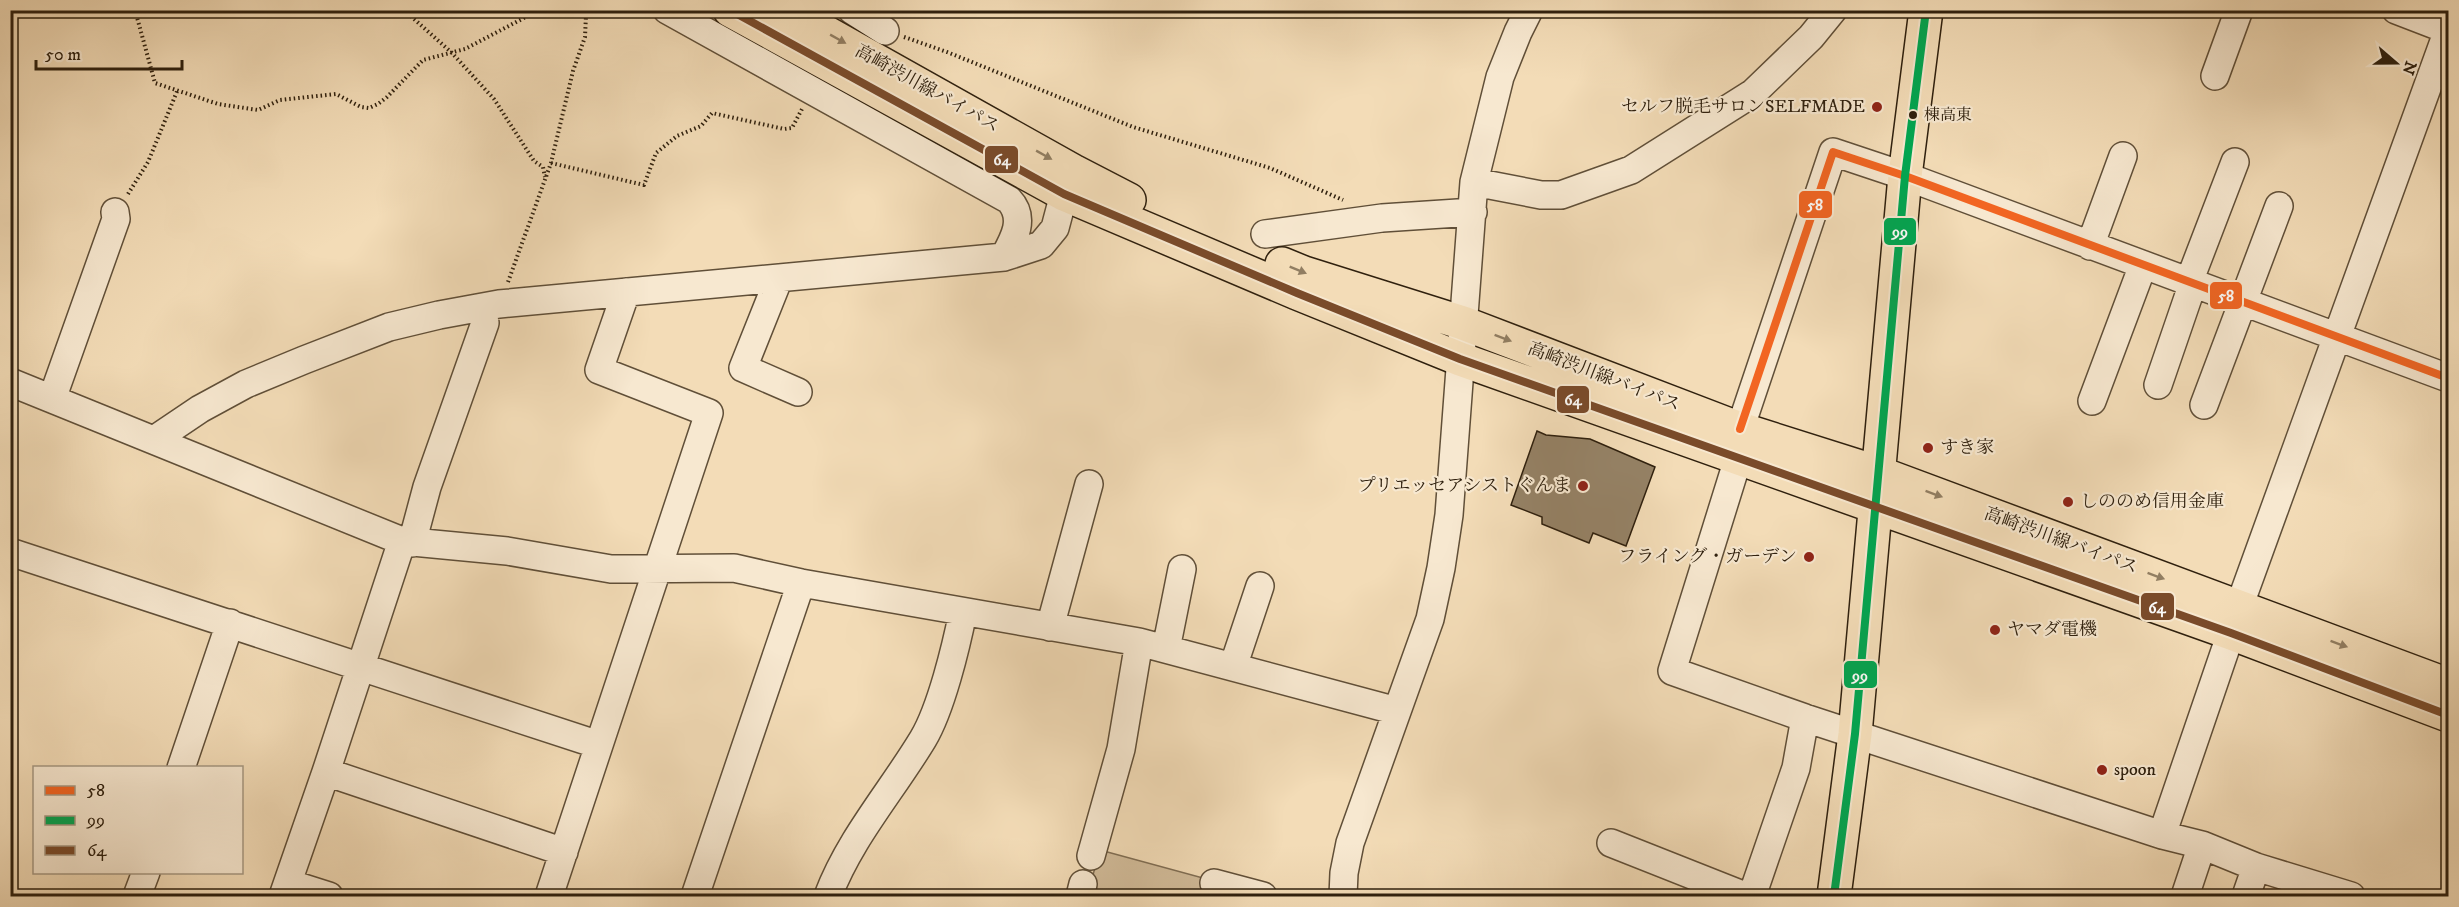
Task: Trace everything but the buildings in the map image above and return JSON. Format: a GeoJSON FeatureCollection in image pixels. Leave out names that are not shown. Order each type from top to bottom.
{"type":"FeatureCollection","features":[{"type":"Feature","properties":{"kind":"main road","name":"高崎渋川線バイパス"},"geometry":{"type":"LineString","coordinates":[[730,10],[1064,194],[1296,293],[1460,359],[1739,444],[1879,473],[2235,620],[2448,715]]}},
{"type":"Feature","properties":{"kind":"main road","name":"高崎渋川線バイパス"},"geometry":{"type":"LineString","coordinates":[[786,10],[1115,194],[1305,273],[1463,323],[1739,444],[1877,508],[2448,685]]}},
{"type":"Feature","properties":{"kind":"main road"},"geometry":{"type":"LineString","coordinates":[[1834,897],[1856,734],[1905,176],[1926,10]]}},
{"type":"Feature","properties":{"kind":"street"},"geometry":{"type":"LineString","coordinates":[[668,10],[1009,200],[1017,212],[1017,234],[1004,257]]}},
{"type":"Feature","properties":{"kind":"street"},"geometry":{"type":"LineString","coordinates":[[852,10],[885,31]]}},
{"type":"Feature","properties":{"kind":"street"},"geometry":{"type":"LineString","coordinates":[[1343,897],[1344,873],[1350,843],[1430,619],[1442,568],[1449,515],[1474,182],[1500,77],[1529,10]]}},
{"type":"Feature","properties":{"kind":"street"},"geometry":{"type":"LineString","coordinates":[[1474,182],[1541,195],[1561,195],[1631,170],[1753,93],[1811,37],[1833,10]]}},
{"type":"Feature","properties":{"kind":"street"},"geometry":{"type":"LineString","coordinates":[[2215,76],[2239,10]]}},
{"type":"Feature","properties":{"kind":"street"},"geometry":{"type":"LineString","coordinates":[[2162,835],[2235,620],[2448,30],[2396,10]]}},
{"type":"Feature","properties":{"kind":"street"},"geometry":{"type":"LineString","coordinates":[[2351,897],[2256,867],[2202,845],[2162,835],[1805,718],[1672,671],[1739,444],[1833,152],[1905,176],[2337,338],[2448,375]]}},
{"type":"Feature","properties":{"kind":"street"},"geometry":{"type":"LineString","coordinates":[[2090,246],[2123,156]]}},
{"type":"Feature","properties":{"kind":"street"},"geometry":{"type":"LineString","coordinates":[[2158,385],[2191,283],[2235,162]]}},
{"type":"Feature","properties":{"kind":"street"},"geometry":{"type":"LineString","coordinates":[[154,440],[246,384],[388,327],[491,306],[1004,257],[1041,245],[1055,228],[1064,194]]}},
{"type":"Feature","properties":{"kind":"street"},"geometry":{"type":"LineString","coordinates":[[2204,405],[2279,206]]}},
{"type":"Feature","properties":{"kind":"street"},"geometry":{"type":"LineString","coordinates":[[52,399],[116,219],[115,212]]}},
{"type":"Feature","properties":{"kind":"street"},"geometry":{"type":"LineString","coordinates":[[1265,234],[1383,218],[1473,212]]}},
{"type":"Feature","properties":{"kind":"street"},"geometry":{"type":"LineString","coordinates":[[2092,401],[2143,266]]}},
{"type":"Feature","properties":{"kind":"street"},"geometry":{"type":"LineString","coordinates":[[779,278],[743,368],[798,392]]}},
{"type":"Feature","properties":{"kind":"street"},"geometry":{"type":"LineString","coordinates":[[549,897],[709,413],[599,370],[626,292]]}},
{"type":"Feature","properties":{"kind":"street"},"geometry":{"type":"LineString","coordinates":[[329,897],[285,890],[361,666],[491,306]]}},
{"type":"Feature","properties":{"kind":"street"},"geometry":{"type":"LineString","coordinates":[[10,382],[407,542],[507,551],[611,569],[734,568],[801,583],[949,607],[963,612],[1139,642],[1397,711]]}},
{"type":"Feature","properties":{"kind":"street"},"geometry":{"type":"LineString","coordinates":[[1050,627],[1089,484]]}},
{"type":"Feature","properties":{"kind":"street"},"geometry":{"type":"LineString","coordinates":[[10,552],[599,746]]}},
{"type":"Feature","properties":{"kind":"street"},"geometry":{"type":"LineString","coordinates":[[1166,649],[1182,569]]}},
{"type":"Feature","properties":{"kind":"street"},"geometry":{"type":"LineString","coordinates":[[695,897],[801,583]]}},
{"type":"Feature","properties":{"kind":"street"},"geometry":{"type":"LineString","coordinates":[[1233,667],[1260,586]]}},
{"type":"Feature","properties":{"kind":"street"},"geometry":{"type":"LineString","coordinates":[[828,897],[849,849],[924,737],[937,707],[963,612]]}},
{"type":"Feature","properties":{"kind":"street"},"geometry":{"type":"LineString","coordinates":[[182,766],[230,623]]}},
{"type":"Feature","properties":{"kind":"street"},"geometry":{"type":"LineString","coordinates":[[1091,856],[1121,749],[1139,642]]}},
{"type":"Feature","properties":{"kind":"street"},"geometry":{"type":"LineString","coordinates":[[1752,897],[1796,768],[1805,718]]}},
{"type":"Feature","properties":{"kind":"street"},"geometry":{"type":"LineString","coordinates":[[326,772],[564,852]]}},
{"type":"Feature","properties":{"kind":"street"},"geometry":{"type":"LineString","coordinates":[[1611,843],[1745,897]]}},
{"type":"Feature","properties":{"kind":"street"},"geometry":{"type":"LineString","coordinates":[[2185,897],[2202,845]]}},
{"type":"Feature","properties":{"kind":"street"},"geometry":{"type":"LineString","coordinates":[[2246,897],[2256,867]]}},
{"type":"Feature","properties":{"kind":"street"},"geometry":{"type":"LineString","coordinates":[[137,897],[146,874]]}},
{"type":"Feature","properties":{"kind":"street"},"geometry":{"type":"LineString","coordinates":[[1214,883],[1263,897]]}},
{"type":"Feature","properties":{"kind":"path"},"geometry":{"type":"LineString","coordinates":[[135,10],[154,83],[218,104],[258,111],[280,100],[336,94],[361,107],[369,108],[387,97],[423,60],[465,49],[538,10]]}},
{"type":"Feature","properties":{"kind":"path"},"geometry":{"type":"LineString","coordinates":[[404,10],[452,53],[494,99],[534,161],[543,167],[545,181]]}},
{"type":"Feature","properties":{"kind":"path"},"geometry":{"type":"LineString","coordinates":[[491,306],[551,163],[573,71],[585,37],[586,15],[584,10]]}},
{"type":"Feature","properties":{"kind":"path"},"geometry":{"type":"LineString","coordinates":[[885,31],[947,52],[1133,127],[1270,168],[1383,218]]}},
{"type":"Feature","properties":{"kind":"path"},"geometry":{"type":"LineString","coordinates":[[10,40],[15,72]]}},
{"type":"Feature","properties":{"kind":"path"},"geometry":{"type":"LineString","coordinates":[[115,212],[148,162],[178,89]]}},
{"type":"Feature","properties":{"kind":"path"},"geometry":{"type":"LineString","coordinates":[[551,163],[644,185],[656,153],[677,136],[700,126],[712,113],[784,129],[792,128],[811,90]]}},
{"type":"Feature","properties":{"kind":"shaded area"},"geometry":{"type":"Polygon","coordinates":[[[1100,850],[1214,881],[1210,896],[1087,896],[1100,850]]]}},
{"type":"Feature","properties":{"kind":"transit line","name":"64"},"geometry":{"type":"LineString","coordinates":[[730,10],[1064,194],[1297,293],[1460,359],[2231,633],[2448,715]]}},
{"type":"Feature","properties":{"kind":"transit line","name":"99"},"geometry":{"type":"LineString","coordinates":[[1834,896],[1855,734],[1905,176],[1926,10]]}},
{"type":"Feature","properties":{"kind":"transit line","name":"58"},"geometry":{"type":"LineString","coordinates":[[1740,429],[1833,152],[1905,176],[2448,378]]}},
{"type":"Feature","properties":{"kind":"place","name":"セルフ脱毛サロンSELFMADE"},"geometry":{"type":"Point","coordinates":[1877,107]}},
{"type":"Feature","properties":{"kind":"place","name":"棟高東"},"geometry":{"type":"Point","coordinates":[1913,115]}},
{"type":"Feature","properties":{"kind":"place","name":"すき家"},"geometry":{"type":"Point","coordinates":[1928,448]}},
{"type":"Feature","properties":{"kind":"place","name":"プリエッセアシストぐんま"},"geometry":{"type":"Point","coordinates":[1583,486]}},
{"type":"Feature","properties":{"kind":"place","name":"しののめ信用金庫"},"geometry":{"type":"Point","coordinates":[2068,502]}},
{"type":"Feature","properties":{"kind":"place","name":"フライング・ガーデン"},"geometry":{"type":"Point","coordinates":[1809,557]}},
{"type":"Feature","properties":{"kind":"place","name":"ヤマダ電機"},"geometry":{"type":"Point","coordinates":[1995,630]}},
{"type":"Feature","properties":{"kind":"place","name":"spoon"},"geometry":{"type":"Point","coordinates":[2102,770]}}]}
